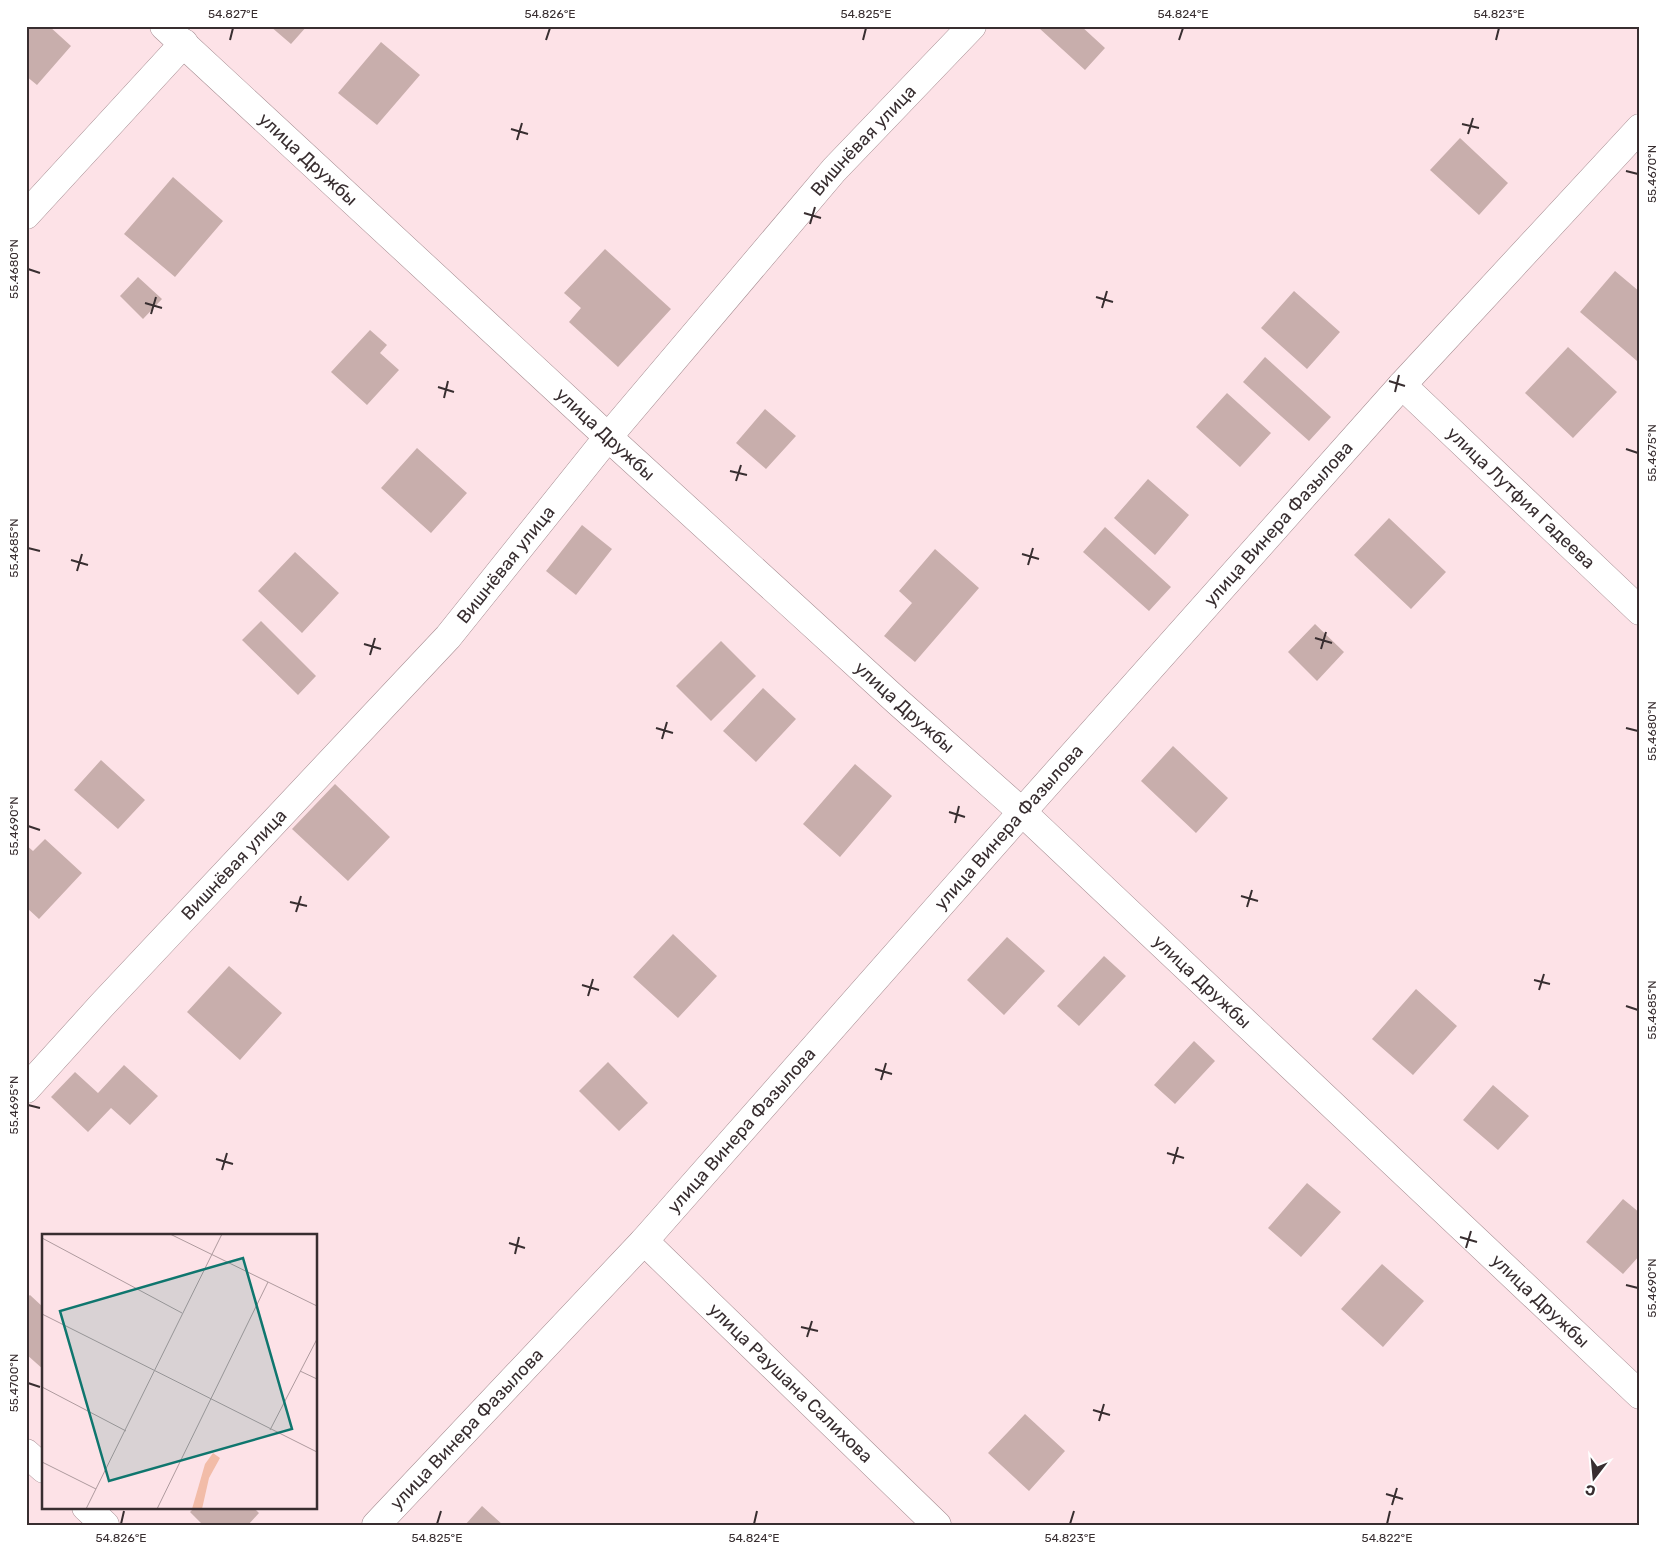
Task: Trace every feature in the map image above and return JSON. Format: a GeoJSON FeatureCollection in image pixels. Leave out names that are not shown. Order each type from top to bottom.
{"type":"FeatureCollection","features":[{"type":"Feature","properties":{"kind":"street","name":"Вишнёвая улица"},"geometry":{"type":"LineString","coordinates":[[26,1089],[102,1005],[448,637],[608,437],[834,170],[972,26]]}},
{"type":"Feature","properties":{"kind":"street","name":"улица Дружбы"},"geometry":{"type":"LineString","coordinates":[[174,35],[608,437],[898,702],[1022,812],[1640,1395]]}},
{"type":"Feature","properties":{"kind":"street"},"geometry":{"type":"LineString","coordinates":[[26,215],[174,35]]}},
{"type":"Feature","properties":{"kind":"street","name":"улица Винера Фазылова"},"geometry":{"type":"LineString","coordinates":[[376,1525],[644,1241],[1402,385],[1640,128]]}},
{"type":"Feature","properties":{"kind":"street","name":"улица Лутфия Гадеева"},"geometry":{"type":"LineString","coordinates":[[1402,385],[1640,611]]}},
{"type":"Feature","properties":{"kind":"street","name":"улица Раушана Салихова"},"geometry":{"type":"LineString","coordinates":[[644,1241],[937,1525]]}},
{"type":"Feature","properties":{"kind":"street"},"geometry":{"type":"LineString","coordinates":[[26,1454],[42,1467]]}},
{"type":"Feature","properties":{"kind":"street"},"geometry":{"type":"LineString","coordinates":[[87,1508],[105,1525]]}},
{"type":"Feature","properties":{"kind":"building"},"geometry":{"type":"Polygon","coordinates":[[[26,26],[49,26],[71,46],[37,85],[26,76],[26,26]]]}},
{"type":"Feature","properties":{"kind":"building"},"geometry":{"type":"Polygon","coordinates":[[[270,26],[307,26],[291,44],[270,26]]]}},
{"type":"Feature","properties":{"kind":"building"},"geometry":{"type":"Polygon","coordinates":[[[1041,26],[1081,26],[1105,48],[1085,70],[1039,28],[1041,26]]]}},
{"type":"Feature","properties":{"kind":"building"},"geometry":{"type":"Polygon","coordinates":[[[381,42],[420,75],[377,125],[338,93],[381,42]]]}},
{"type":"Feature","properties":{"kind":"building"},"geometry":{"type":"Polygon","coordinates":[[[1460,138],[1508,183],[1479,215],[1430,170],[1460,138]]]}},
{"type":"Feature","properties":{"kind":"building"},"geometry":{"type":"Polygon","coordinates":[[[173,177],[223,221],[175,277],[124,234],[173,177]]]}},
{"type":"Feature","properties":{"kind":"building"},"geometry":{"type":"Polygon","coordinates":[[[605,249],[671,309],[618,367],[569,322],[581,308],[564,293],[605,249]]]}},
{"type":"Feature","properties":{"kind":"building"},"geometry":{"type":"Polygon","coordinates":[[[1615,271],[1640,292],[1640,359],[1637,361],[1580,312],[1615,271]]]}},
{"type":"Feature","properties":{"kind":"building"},"geometry":{"type":"Polygon","coordinates":[[[138,277],[162,299],[143,319],[120,296],[138,277]]]}},
{"type":"Feature","properties":{"kind":"building"},"geometry":{"type":"Polygon","coordinates":[[[1294,291],[1340,332],[1307,369],[1261,328],[1294,291]]]}},
{"type":"Feature","properties":{"kind":"building"},"geometry":{"type":"Polygon","coordinates":[[[370,330],[387,345],[380,353],[399,370],[367,405],[331,372],[370,330]]]}},
{"type":"Feature","properties":{"kind":"building"},"geometry":{"type":"Polygon","coordinates":[[[1568,347],[1617,392],[1573,438],[1525,393],[1568,347]]]}},
{"type":"Feature","properties":{"kind":"building"},"geometry":{"type":"Polygon","coordinates":[[[1265,357],[1331,417],[1309,441],[1243,382],[1265,357]]]}},
{"type":"Feature","properties":{"kind":"building"},"geometry":{"type":"Polygon","coordinates":[[[1227,393],[1271,433],[1240,467],[1196,427],[1227,393]]]}},
{"type":"Feature","properties":{"kind":"building"},"geometry":{"type":"Polygon","coordinates":[[[765,409],[796,436],[766,469],[736,443],[765,409]]]}},
{"type":"Feature","properties":{"kind":"building"},"geometry":{"type":"Polygon","coordinates":[[[417,448],[467,493],[431,533],[381,488],[417,448]]]}},
{"type":"Feature","properties":{"kind":"building"},"geometry":{"type":"Polygon","coordinates":[[[1148,479],[1189,515],[1155,555],[1114,518],[1148,479]]]}},
{"type":"Feature","properties":{"kind":"building"},"geometry":{"type":"Polygon","coordinates":[[[1389,518],[1446,572],[1411,609],[1354,555],[1389,518]]]}},
{"type":"Feature","properties":{"kind":"building"},"geometry":{"type":"Polygon","coordinates":[[[582,525],[612,549],[576,595],[546,571],[582,525]]]}},
{"type":"Feature","properties":{"kind":"building"},"geometry":{"type":"Polygon","coordinates":[[[1105,527],[1171,587],[1149,611],[1083,552],[1105,527]]]}},
{"type":"Feature","properties":{"kind":"building"},"geometry":{"type":"Polygon","coordinates":[[[935,549],[979,588],[915,662],[884,636],[912,603],[899,591],[935,549]]]}},
{"type":"Feature","properties":{"kind":"building"},"geometry":{"type":"Polygon","coordinates":[[[295,552],[339,593],[302,633],[258,591],[295,552]]]}},
{"type":"Feature","properties":{"kind":"building"},"geometry":{"type":"Polygon","coordinates":[[[261,621],[316,676],[298,695],[242,640],[261,621]]]}},
{"type":"Feature","properties":{"kind":"building"},"geometry":{"type":"Polygon","coordinates":[[[1315,624],[1344,652],[1317,681],[1288,652],[1315,624]]]}},
{"type":"Feature","properties":{"kind":"building"},"geometry":{"type":"Polygon","coordinates":[[[721,641],[756,676],[711,721],[676,686],[721,641]]]}},
{"type":"Feature","properties":{"kind":"building"},"geometry":{"type":"Polygon","coordinates":[[[763,688],[796,719],[756,762],[723,731],[763,688]]]}},
{"type":"Feature","properties":{"kind":"building"},"geometry":{"type":"Polygon","coordinates":[[[1173,746],[1228,798],[1196,833],[1141,781],[1173,746]]]}},
{"type":"Feature","properties":{"kind":"building"},"geometry":{"type":"Polygon","coordinates":[[[101,760],[145,800],[118,829],[74,790],[101,760]]]}},
{"type":"Feature","properties":{"kind":"building"},"geometry":{"type":"Polygon","coordinates":[[[855,764],[892,796],[840,857],[803,824],[855,764]]]}},
{"type":"Feature","properties":{"kind":"building"},"geometry":{"type":"Polygon","coordinates":[[[335,784],[390,837],[348,881],[292,829],[335,784]]]}},
{"type":"Feature","properties":{"kind":"building"},"geometry":{"type":"Polygon","coordinates":[[[45,839],[82,873],[39,919],[26,907],[26,845],[33,851],[45,839]]]}},
{"type":"Feature","properties":{"kind":"building"},"geometry":{"type":"Polygon","coordinates":[[[673,934],[717,976],[678,1018],[633,977],[673,934]]]}},
{"type":"Feature","properties":{"kind":"building"},"geometry":{"type":"Polygon","coordinates":[[[1007,937],[1045,971],[1004,1015],[967,980],[1007,937]]]}},
{"type":"Feature","properties":{"kind":"building"},"geometry":{"type":"Polygon","coordinates":[[[1104,956],[1126,976],[1079,1026],[1057,1006],[1104,956]]]}},
{"type":"Feature","properties":{"kind":"building"},"geometry":{"type":"Polygon","coordinates":[[[229,966],[282,1013],[240,1060],[187,1012],[229,966]]]}},
{"type":"Feature","properties":{"kind":"building"},"geometry":{"type":"Polygon","coordinates":[[[1416,989],[1457,1026],[1413,1075],[1372,1039],[1416,989]]]}},
{"type":"Feature","properties":{"kind":"building"},"geometry":{"type":"Polygon","coordinates":[[[1194,1041],[1215,1061],[1175,1104],[1154,1085],[1194,1041]]]}},
{"type":"Feature","properties":{"kind":"building"},"geometry":{"type":"Polygon","coordinates":[[[608,1062],[648,1103],[619,1131],[579,1091],[608,1062]]]}},
{"type":"Feature","properties":{"kind":"building"},"geometry":{"type":"Polygon","coordinates":[[[124,1065],[158,1096],[130,1125],[111,1108],[88,1132],[51,1097],[75,1072],[98,1093],[124,1065]]]}},
{"type":"Feature","properties":{"kind":"building"},"geometry":{"type":"Polygon","coordinates":[[[1493,1085],[1529,1116],[1498,1150],[1463,1120],[1493,1085]]]}},
{"type":"Feature","properties":{"kind":"building"},"geometry":{"type":"Polygon","coordinates":[[[1307,1183],[1341,1212],[1301,1257],[1268,1228],[1307,1183]]]}},
{"type":"Feature","properties":{"kind":"building"},"geometry":{"type":"Polygon","coordinates":[[[1623,1199],[1640,1213],[1640,1255],[1623,1274],[1586,1242],[1623,1199]]]}},
{"type":"Feature","properties":{"kind":"building"},"geometry":{"type":"Polygon","coordinates":[[[1382,1264],[1424,1301],[1383,1347],[1341,1309],[1382,1264]]]}},
{"type":"Feature","properties":{"kind":"building"},"geometry":{"type":"Polygon","coordinates":[[[30,1295],[42,1306],[42,1368],[26,1354],[26,1298],[30,1295]]]}},
{"type":"Feature","properties":{"kind":"building"},"geometry":{"type":"Polygon","coordinates":[[[1025,1414],[1065,1451],[1029,1491],[988,1453],[1025,1414]]]}},
{"type":"Feature","properties":{"kind":"building"},"geometry":{"type":"Polygon","coordinates":[[[482,1506],[503,1525],[465,1525],[482,1506]]]}},
{"type":"Feature","properties":{"kind":"building"},"geometry":{"type":"Polygon","coordinates":[[[194,1508],[254,1508],[259,1513],[248,1525],[203,1525],[190,1512],[194,1508]]]}}]}
